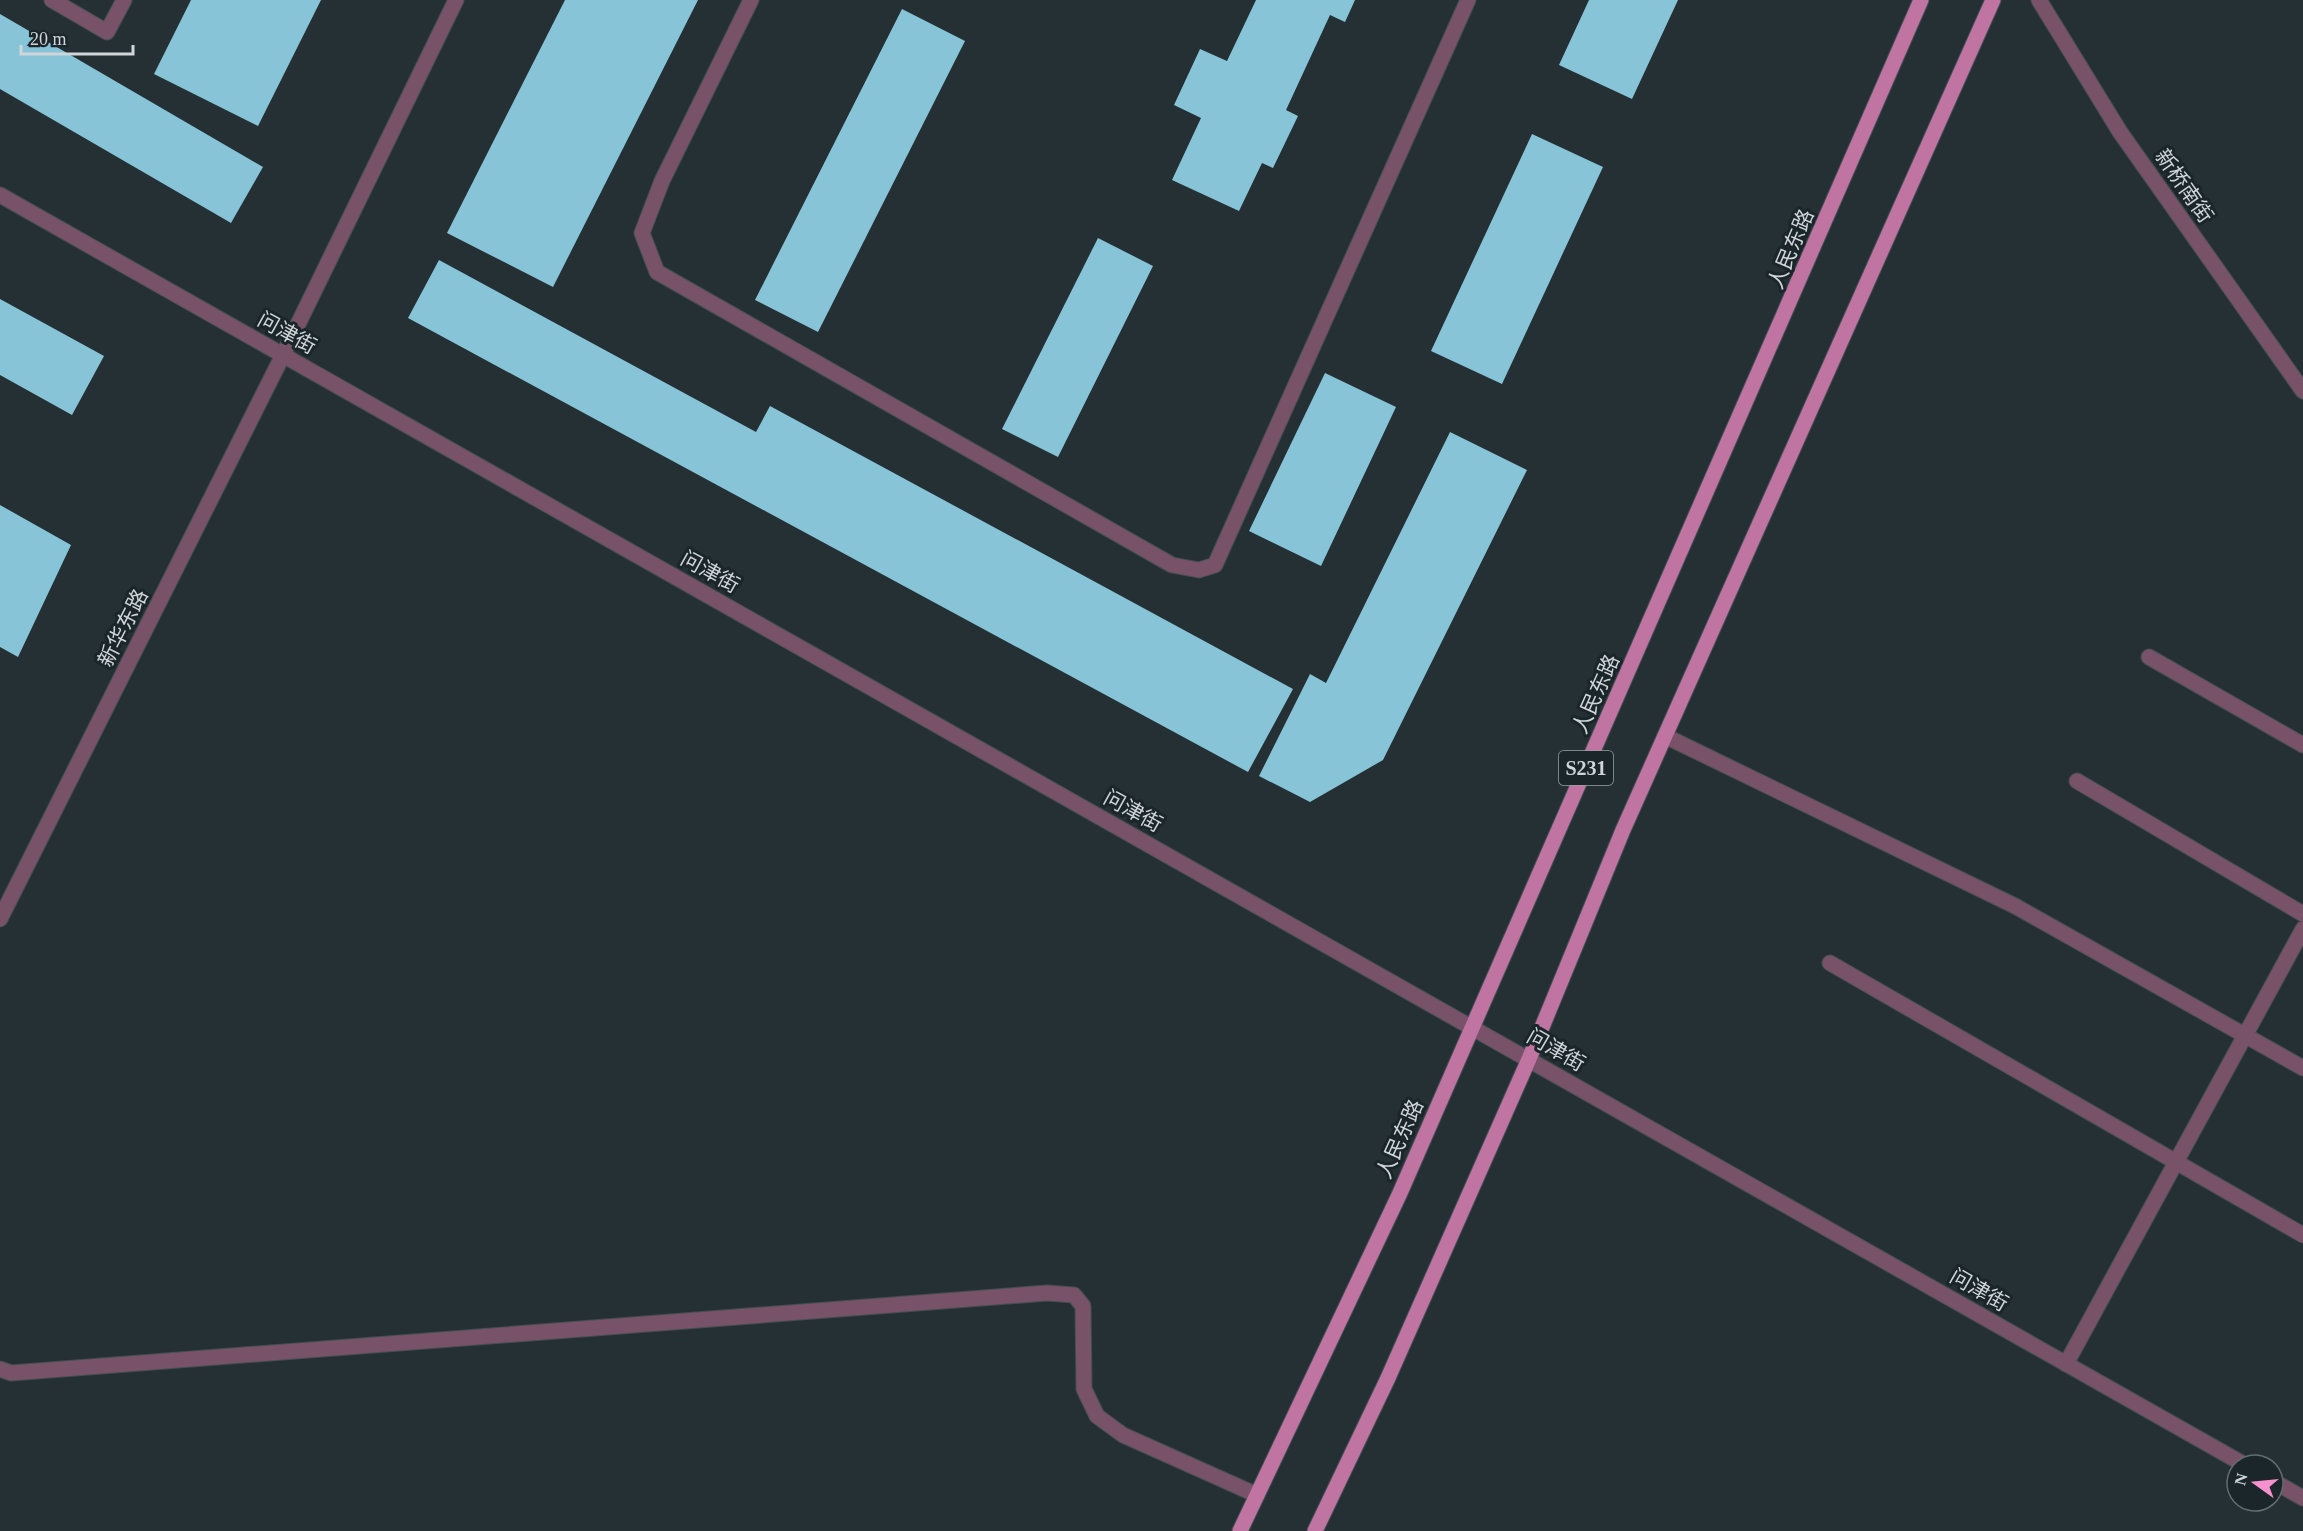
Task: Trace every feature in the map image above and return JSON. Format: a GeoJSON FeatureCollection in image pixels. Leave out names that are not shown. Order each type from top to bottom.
{"type":"FeatureCollection","features":[{"type":"Feature","properties":{"kind":"main road","name":"人民东路"},"geometry":{"type":"LineString","coordinates":[[1240,1531],[1400,1193],[1921,0]]}},
{"type":"Feature","properties":{"kind":"main road","name":"S231"},"geometry":{"type":"LineString","coordinates":[[1315,1531],[1388,1378],[1529,1059],[1623,830],[1993,0]]}},
{"type":"Feature","properties":{"kind":"street"},"geometry":{"type":"LineString","coordinates":[[52,0],[107,32],[124,0]]}},
{"type":"Feature","properties":{"kind":"street","name":"新华东路"},"geometry":{"type":"LineString","coordinates":[[0,919],[283,355],[456,0]]}},
{"type":"Feature","properties":{"kind":"street"},"geometry":{"type":"LineString","coordinates":[[751,0],[662,181],[642,233],[657,272],[1172,565],[1199,570],[1215,565],[1468,0]]}},
{"type":"Feature","properties":{"kind":"street","name":"新桥南街"},"geometry":{"type":"LineString","coordinates":[[2039,0],[2120,132],[2303,391]]}},
{"type":"Feature","properties":{"kind":"street","name":"问津街"},"geometry":{"type":"LineString","coordinates":[[0,195],[2225,1454]]}},
{"type":"Feature","properties":{"kind":"street"},"geometry":{"type":"LineString","coordinates":[[2149,657],[2303,745]]}},
{"type":"Feature","properties":{"kind":"street"},"geometry":{"type":"LineString","coordinates":[[1665,736],[2015,906],[2303,1068]]}},
{"type":"Feature","properties":{"kind":"street"},"geometry":{"type":"LineString","coordinates":[[2077,781],[2303,914]]}},
{"type":"Feature","properties":{"kind":"street"},"geometry":{"type":"LineString","coordinates":[[2066,1364],[2303,929]]}},
{"type":"Feature","properties":{"kind":"street"},"geometry":{"type":"LineString","coordinates":[[1830,963],[2303,1235]]}},
{"type":"Feature","properties":{"kind":"street"},"geometry":{"type":"LineString","coordinates":[[0,1369],[11,1373],[1047,1293],[1074,1295],[1083,1306],[1084,1389],[1097,1416],[1123,1435],[1257,1496]]}},
{"type":"Feature","properties":{"kind":"street"},"geometry":{"type":"LineString","coordinates":[[2285,1488],[2303,1498]]}},
{"type":"Feature","properties":{"kind":"building"},"geometry":{"type":"Polygon","coordinates":[[[191,0],[321,0],[258,126],[154,74],[191,0]]]}},
{"type":"Feature","properties":{"kind":"building"},"geometry":{"type":"Polygon","coordinates":[[[565,0],[698,0],[553,287],[447,233],[565,0]]]}},
{"type":"Feature","properties":{"kind":"building"},"geometry":{"type":"Polygon","coordinates":[[[1256,0],[1355,0],[1345,22],[1330,15],[1286,110],[1298,116],[1273,168],[1262,163],[1239,211],[1172,180],[1201,118],[1174,105],[1200,49],[1227,61],[1256,0]]]}},
{"type":"Feature","properties":{"kind":"building"},"geometry":{"type":"Polygon","coordinates":[[[1589,0],[1678,0],[1632,99],[1559,65],[1589,0]]]}},
{"type":"Feature","properties":{"kind":"building"},"geometry":{"type":"Polygon","coordinates":[[[902,9],[965,41],[818,332],[755,300],[902,9]]]}},
{"type":"Feature","properties":{"kind":"building"},"geometry":{"type":"Polygon","coordinates":[[[0,14],[263,167],[231,223],[0,89],[0,14]]]}},
{"type":"Feature","properties":{"kind":"building"},"geometry":{"type":"Polygon","coordinates":[[[1532,134],[1603,167],[1502,384],[1431,351],[1532,134]]]}},
{"type":"Feature","properties":{"kind":"building"},"geometry":{"type":"Polygon","coordinates":[[[1098,238],[1153,266],[1058,457],[1002,429],[1098,238]]]}},
{"type":"Feature","properties":{"kind":"building"},"geometry":{"type":"Polygon","coordinates":[[[439,260],[756,432],[770,406],[1293,689],[1248,772],[408,318],[439,260]]]}},
{"type":"Feature","properties":{"kind":"building"},"geometry":{"type":"Polygon","coordinates":[[[0,299],[104,356],[72,415],[0,375],[0,299]]]}},
{"type":"Feature","properties":{"kind":"building"},"geometry":{"type":"Polygon","coordinates":[[[1325,373],[1396,407],[1321,566],[1249,531],[1325,373]]]}},
{"type":"Feature","properties":{"kind":"building"},"geometry":{"type":"Polygon","coordinates":[[[1450,432],[1527,470],[1383,760],[1310,802],[1259,776],[1310,674],[1326,683],[1450,432]]]}},
{"type":"Feature","properties":{"kind":"building"},"geometry":{"type":"Polygon","coordinates":[[[0,505],[71,545],[18,657],[0,647],[0,505]]]}}]}
